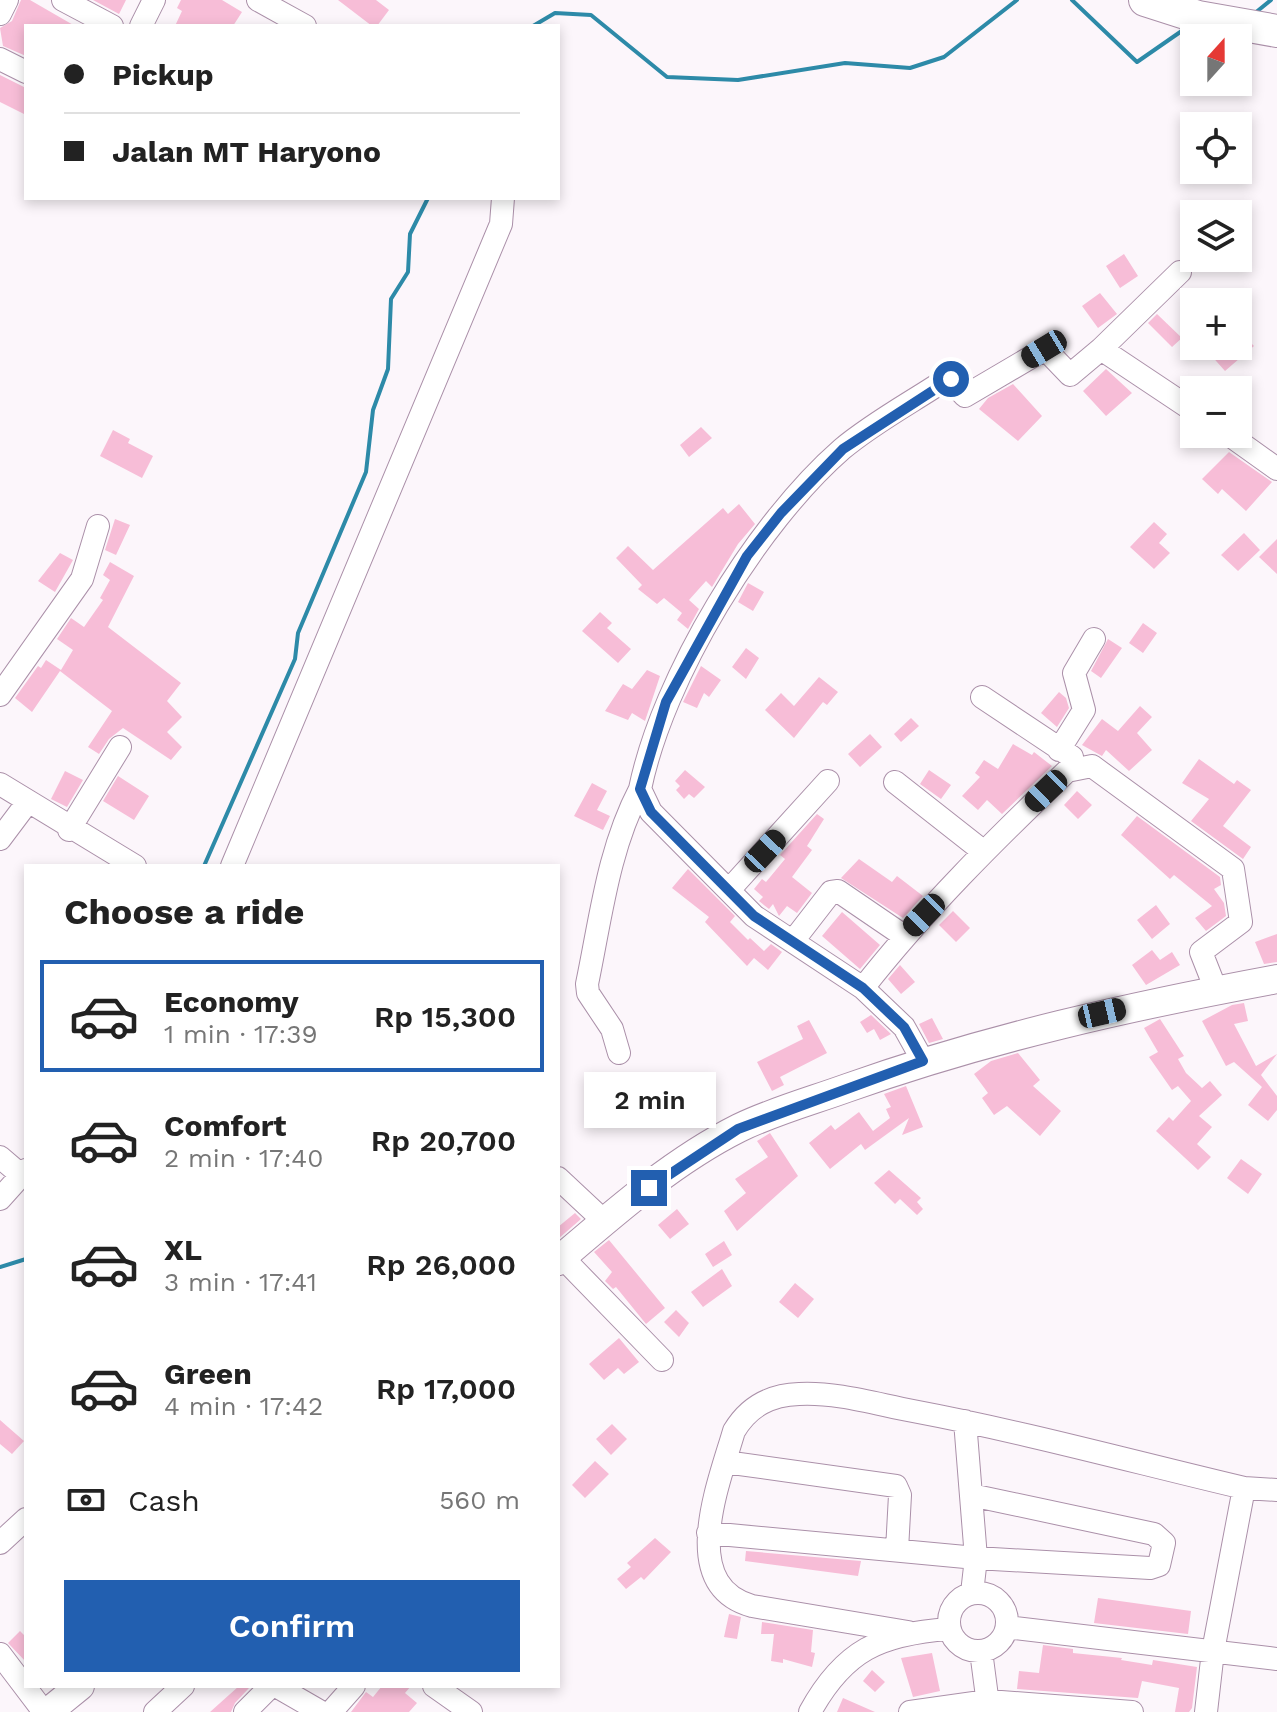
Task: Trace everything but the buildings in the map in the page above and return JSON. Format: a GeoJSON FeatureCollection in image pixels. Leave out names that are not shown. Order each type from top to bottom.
{"type":"FeatureCollection","features":[{"type":"Feature","properties":{"kind":"highway"},"geometry":{"type":"LineString","coordinates":[[1145,0],[1198,17],[1277,31]]}},
{"type":"Feature","properties":{"kind":"main road"},"geometry":{"type":"LineString","coordinates":[[560,1259],[604,1221],[738,1129],[923,1061],[1058,1024],[1277,979]]}},
{"type":"Feature","properties":{"kind":"main road"},"geometry":{"type":"LineString","coordinates":[[46,1712],[77,1688]]}},
{"type":"Feature","properties":{"kind":"street"},"geometry":{"type":"LineString","coordinates":[[0,14],[7,0]]}},
{"type":"Feature","properties":{"kind":"street"},"geometry":{"type":"LineString","coordinates":[[63,0],[108,24]]}},
{"type":"Feature","properties":{"kind":"street"},"geometry":{"type":"LineString","coordinates":[[142,24],[154,0]]}},
{"type":"Feature","properties":{"kind":"street"},"geometry":{"type":"LineString","coordinates":[[258,0],[301,24]]}},
{"type":"Feature","properties":{"kind":"street"},"geometry":{"type":"LineString","coordinates":[[0,59],[24,71]]}},
{"type":"Feature","properties":{"kind":"street"},"geometry":{"type":"LineString","coordinates":[[233,864],[501,224],[503,200]]}},
{"type":"Feature","properties":{"kind":"street"},"geometry":{"type":"LineString","coordinates":[[619,1053],[612,1029],[588,993],[587,984],[605,883],[640,789],[666,702],[747,556],[781,513],[843,449],[948,378],[965,396],[1044,349],[1071,375],[1180,272]]}},
{"type":"Feature","properties":{"kind":"street"},"geometry":{"type":"LineString","coordinates":[[1101,349],[1180,402]]}},
{"type":"Feature","properties":{"kind":"street"},"geometry":{"type":"LineString","coordinates":[[1248,448],[1277,469]]}},
{"type":"Feature","properties":{"kind":"street"},"geometry":{"type":"LineString","coordinates":[[0,695],[82,579],[98,526]]}},
{"type":"Feature","properties":{"kind":"street"},"geometry":{"type":"LineString","coordinates":[[1059,750],[1083,714],[1084,700],[1074,673],[1094,639]]}},
{"type":"Feature","properties":{"kind":"street"},"geometry":{"type":"LineString","coordinates":[[982,697],[1087,766],[1235,873],[1241,922],[1201,952],[1216,990]]}},
{"type":"Feature","properties":{"kind":"street"},"geometry":{"type":"LineString","coordinates":[[69,830],[120,747]]}},
{"type":"Feature","properties":{"kind":"street"},"geometry":{"type":"LineString","coordinates":[[863,988],[904,936],[984,852],[1067,771],[1087,766]]}},
{"type":"Feature","properties":{"kind":"street"},"geometry":{"type":"LineString","coordinates":[[729,890],[828,781]]}},
{"type":"Feature","properties":{"kind":"street"},"geometry":{"type":"LineString","coordinates":[[895,782],[984,852]]}},
{"type":"Feature","properties":{"kind":"street"},"geometry":{"type":"LineString","coordinates":[[0,784],[69,830],[131,864]]}},
{"type":"Feature","properties":{"kind":"street"},"geometry":{"type":"LineString","coordinates":[[640,789],[651,812],[754,916],[863,988],[904,1027],[923,1061]]}},
{"type":"Feature","properties":{"kind":"street"},"geometry":{"type":"LineString","coordinates":[[0,839],[27,803]]}},
{"type":"Feature","properties":{"kind":"street"},"geometry":{"type":"LineString","coordinates":[[793,941],[831,892],[838,891],[904,936]]}},
{"type":"Feature","properties":{"kind":"street"},"geometry":{"type":"LineString","coordinates":[[0,1157],[23,1172],[0,1199]]}},
{"type":"Feature","properties":{"kind":"street"},"geometry":{"type":"LineString","coordinates":[[560,1180],[604,1221]]}},
{"type":"Feature","properties":{"kind":"street"},"geometry":{"type":"LineString","coordinates":[[560,1259],[662,1360]]}},
{"type":"Feature","properties":{"kind":"street"},"geometry":{"type":"LineString","coordinates":[[949,1629],[908,1632],[732,1600],[715,1577],[708,1533],[725,1462],[741,1418],[761,1402],[780,1396],[831,1396],[965,1421],[1244,1488],[1277,1490]]}},
{"type":"Feature","properties":{"kind":"street"},"geometry":{"type":"LineString","coordinates":[[965,1421],[976,1558],[972,1593]]}},
{"type":"Feature","properties":{"kind":"street"},"geometry":{"type":"LineString","coordinates":[[725,1462],[896,1486],[900,1495],[897,1550]]}},
{"type":"Feature","properties":{"kind":"street"},"geometry":{"type":"LineString","coordinates":[[1206,1712],[1213,1651],[1244,1488]]}},
{"type":"Feature","properties":{"kind":"street"},"geometry":{"type":"LineString","coordinates":[[708,1533],[976,1558],[1150,1568],[1159,1565],[1164,1543],[1154,1534],[971,1495]]}},
{"type":"Feature","properties":{"kind":"street"},"geometry":{"type":"LineString","coordinates":[[0,1543],[24,1521]]}},
{"type":"Feature","properties":{"kind":"street"},"geometry":{"type":"LineString","coordinates":[[972,1593],[986,1594],[998,1601],[1006,1613],[1007,1627],[998,1643],[981,1651],[961,1646],[949,1629],[953,1606],[972,1593]]}},
{"type":"Feature","properties":{"kind":"street"},"geometry":{"type":"LineString","coordinates":[[1007,1627],[1277,1659]]}},
{"type":"Feature","properties":{"kind":"street"},"geometry":{"type":"LineString","coordinates":[[810,1712],[836,1670],[851,1657],[908,1632]]}},
{"type":"Feature","properties":{"kind":"street"},"geometry":{"type":"LineString","coordinates":[[981,1651],[989,1706]]}},
{"type":"Feature","properties":{"kind":"street"},"geometry":{"type":"LineString","coordinates":[[0,1654],[24,1684]]}},
{"type":"Feature","properties":{"kind":"street"},"geometry":{"type":"LineString","coordinates":[[27,1688],[46,1712]]}},
{"type":"Feature","properties":{"kind":"street"},"geometry":{"type":"LineString","coordinates":[[155,1712],[181,1688]]}},
{"type":"Feature","properties":{"kind":"street"},"geometry":{"type":"LineString","coordinates":[[245,1712],[272,1688]]}},
{"type":"Feature","properties":{"kind":"street"},"geometry":{"type":"LineString","coordinates":[[278,1688],[321,1712]]}},
{"type":"Feature","properties":{"kind":"street"},"geometry":{"type":"LineString","coordinates":[[331,1712],[352,1688]]}},
{"type":"Feature","properties":{"kind":"street"},"geometry":{"type":"LineString","coordinates":[[437,1688],[471,1712]]}},
{"type":"Feature","properties":{"kind":"street"},"geometry":{"type":"LineString","coordinates":[[910,1712],[989,1706],[1132,1712]]}},
{"type":"Feature","properties":{"kind":"waterway"},"geometry":{"type":"LineString","coordinates":[[536,24],[555,13],[591,15],[667,77],[738,80],[845,63],[910,68],[944,57],[1017,0]]}},
{"type":"Feature","properties":{"kind":"waterway"},"geometry":{"type":"LineString","coordinates":[[1072,0],[1137,62],[1180,32]]}},
{"type":"Feature","properties":{"kind":"waterway"},"geometry":{"type":"LineString","coordinates":[[1255,13],[1271,0]]}},
{"type":"Feature","properties":{"kind":"waterway"},"geometry":{"type":"LineString","coordinates":[[205,864],[295,659],[298,633],[366,472],[373,410],[388,369],[391,299],[408,272],[410,234],[427,200]]}},
{"type":"Feature","properties":{"kind":"waterway"},"geometry":{"type":"LineString","coordinates":[[0,1267],[24,1260]]}},
{"type":"Feature","properties":{"kind":"route"},"geometry":{"type":"LineString","coordinates":[[649,1188],[722,1138],[761,1118],[923,1061],[904,1027],[863,988],[754,916],[651,812],[640,789],[645,763],[666,702],[747,556],[781,513],[843,449],[948,378],[951,379]]}}]}
